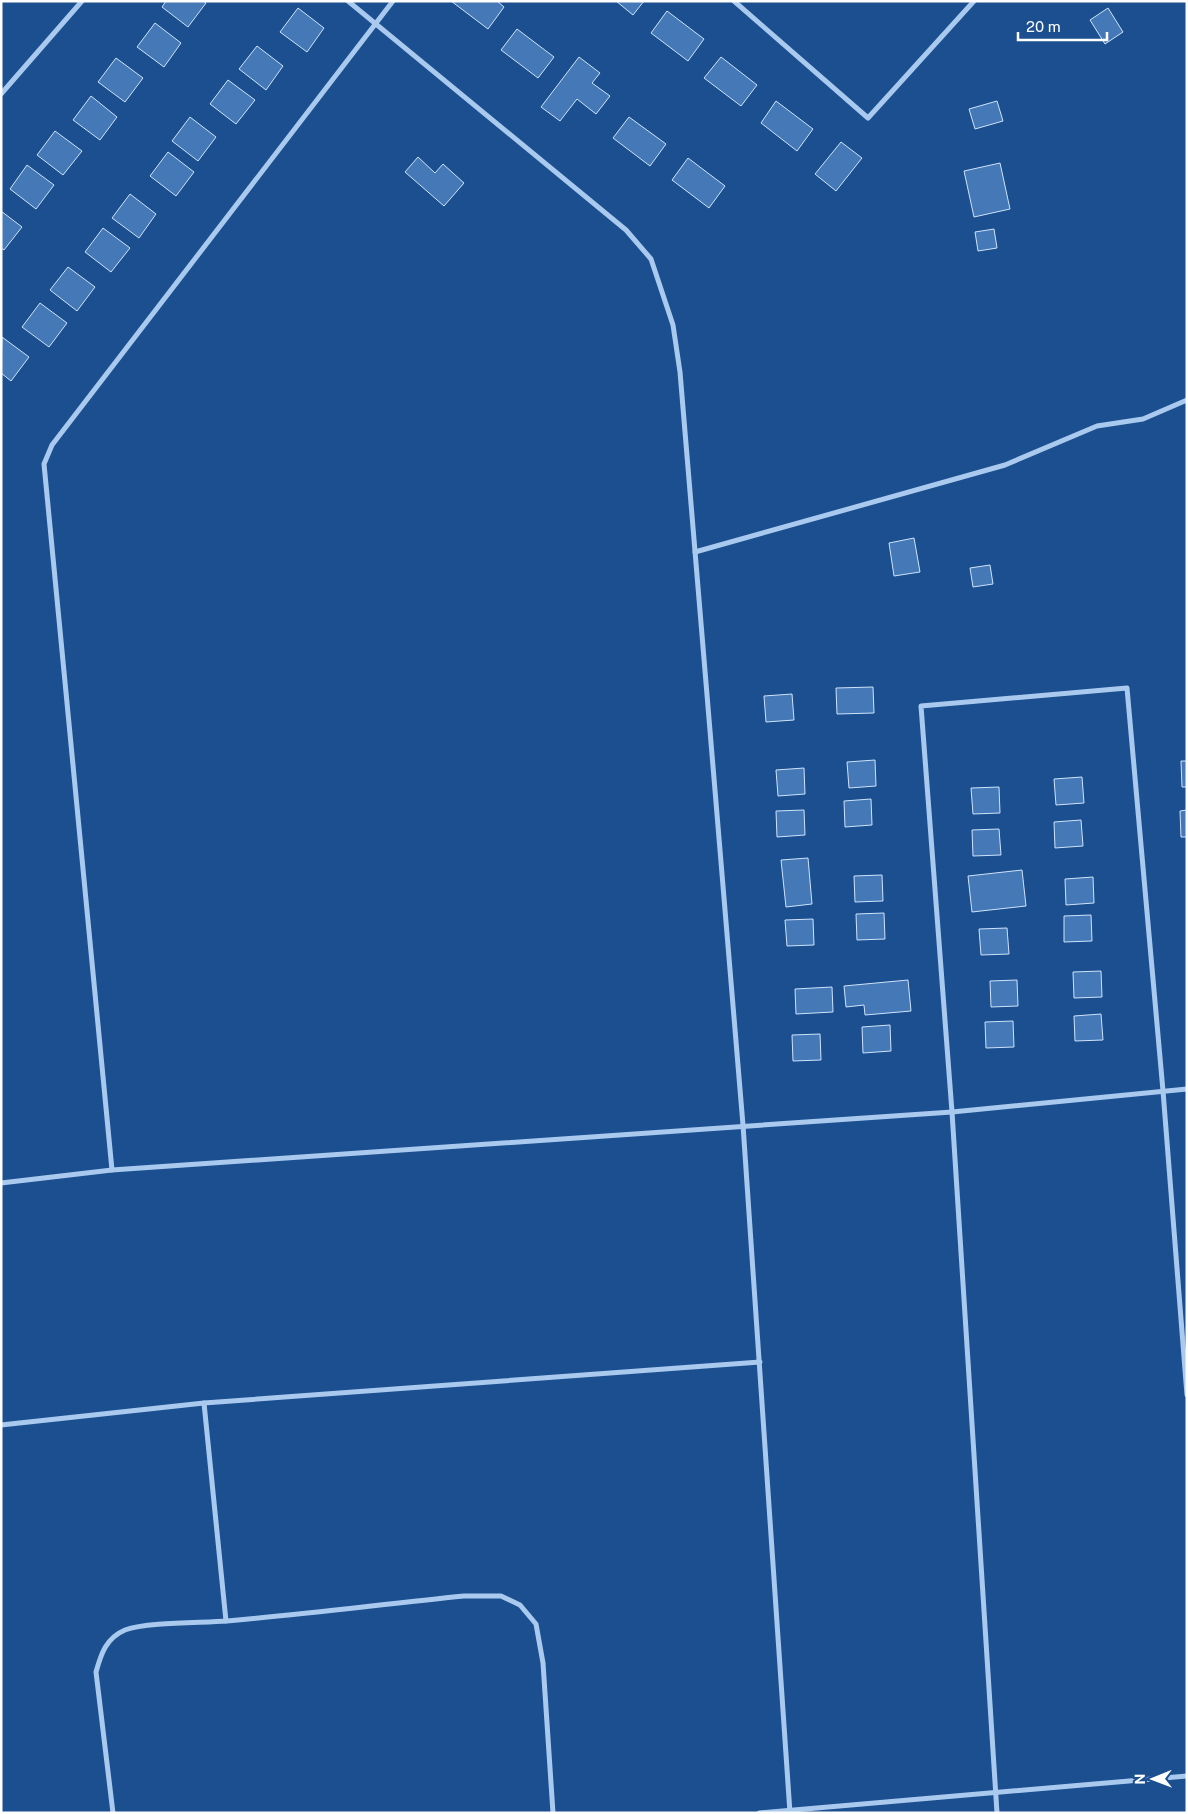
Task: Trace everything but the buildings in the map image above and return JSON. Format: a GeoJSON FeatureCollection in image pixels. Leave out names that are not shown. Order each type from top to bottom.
{"type":"FeatureCollection","features":[{"type":"Feature","properties":{"kind":"street"},"geometry":{"type":"LineString","coordinates":[[1,94],[82,1]]}},
{"type":"Feature","properties":{"kind":"street"},"geometry":{"type":"LineString","coordinates":[[348,1],[626,230],[651,259],[673,325],[680,372],[743,1125],[790,1812]]}},
{"type":"Feature","properties":{"kind":"street"},"geometry":{"type":"LineString","coordinates":[[112,1170],[44,464],[52,445],[393,1]]}},
{"type":"Feature","properties":{"kind":"street"},"geometry":{"type":"LineString","coordinates":[[734,1],[868,118],[974,1]]}},
{"type":"Feature","properties":{"kind":"street"},"geometry":{"type":"LineString","coordinates":[[695,552],[1005,466],[1097,426],[1143,419],[1187,400]]}},
{"type":"Feature","properties":{"kind":"street"},"geometry":{"type":"LineString","coordinates":[[998,1813],[952,1112],[921,706],[1127,688],[1163,1091],[1187,1395]]}},
{"type":"Feature","properties":{"kind":"street"},"geometry":{"type":"LineString","coordinates":[[1,1183],[112,1170],[952,1112],[1187,1089]]}},
{"type":"Feature","properties":{"kind":"street"},"geometry":{"type":"LineString","coordinates":[[1,1425],[204,1403],[760,1362]]}},
{"type":"Feature","properties":{"kind":"street"},"geometry":{"type":"LineString","coordinates":[[204,1403],[226,1621]]}},
{"type":"Feature","properties":{"kind":"street"},"geometry":{"type":"LineString","coordinates":[[113,1813],[96,1672],[102,1650],[115,1635],[127,1630],[464,1596],[501,1596],[520,1605],[536,1624],[544,1663],[553,1813]]}},
{"type":"Feature","properties":{"kind":"street"},"geometry":{"type":"LineString","coordinates":[[760,1813],[790,1812],[996,1791],[1187,1776]]}}]}
